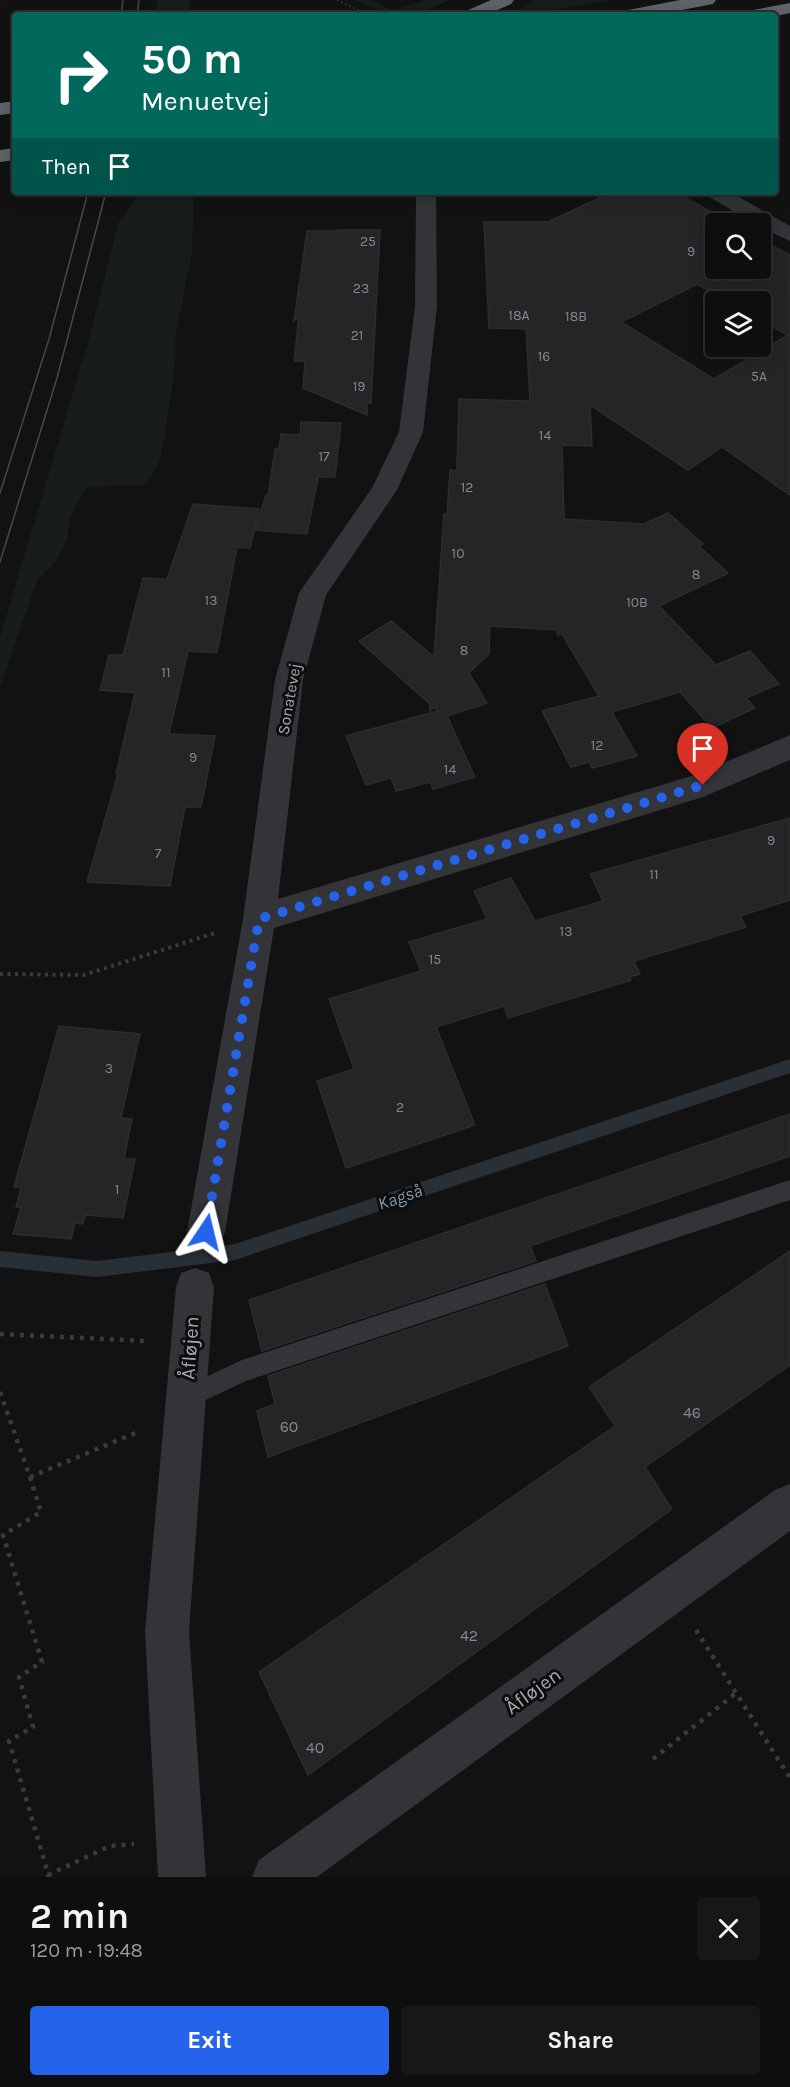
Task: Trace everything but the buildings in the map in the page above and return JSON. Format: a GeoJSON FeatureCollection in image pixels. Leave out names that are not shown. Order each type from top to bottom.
{"type":"FeatureCollection","features":[{"type":"Feature","properties":{"kind":"highway"},"geometry":{"type":"LineString","coordinates":[[479,12],[505,0]]}},
{"type":"Feature","properties":{"kind":"highway"},"geometry":{"type":"LineString","coordinates":[[645,12],[707,0]]}},
{"type":"Feature","properties":{"kind":"highway"},"geometry":{"type":"LineString","coordinates":[[769,12],[790,8]]}},
{"type":"Feature","properties":{"kind":"street","name":"Sonatevej"},"geometry":{"type":"LineString","coordinates":[[206,1232],[259,919],[290,680],[313,593],[384,490],[411,432],[426,306],[426,195]]}},
{"type":"Feature","properties":{"kind":"street"},"geometry":{"type":"LineString","coordinates":[[720,195],[790,235]]}},
{"type":"Feature","properties":{"kind":"street"},"geometry":{"type":"LineString","coordinates":[[259,919],[703,785],[790,747]]}},
{"type":"Feature","properties":{"kind":"street","name":"Åfløjen"},"geometry":{"type":"LineString","coordinates":[[181,1859],[167,1631],[195,1287]]}},
{"type":"Feature","properties":{"kind":"street","name":"Åfløjen"},"geometry":{"type":"LineString","coordinates":[[276,1877],[790,1505]]}},
{"type":"Feature","properties":{"kind":"lane"},"geometry":{"type":"LineString","coordinates":[[185,1405],[242,1371],[790,1190]]}},
{"type":"Feature","properties":{"kind":"path"},"geometry":{"type":"LineString","coordinates":[[337,0],[363,12]]}},
{"type":"Feature","properties":{"kind":"path"},"geometry":{"type":"LineString","coordinates":[[0,974],[84,975],[259,919]]}},
{"type":"Feature","properties":{"kind":"path"},"geometry":{"type":"LineString","coordinates":[[0,1334],[190,1344]]}},
{"type":"Feature","properties":{"kind":"path"},"geometry":{"type":"LineString","coordinates":[[0,1392],[41,1512],[3,1535],[42,1662],[19,1677],[33,1727],[9,1741],[48,1876],[110,1846],[181,1859]]}},
{"type":"Feature","properties":{"kind":"path"},"geometry":{"type":"LineString","coordinates":[[30,1477],[185,1405]]}},
{"type":"Feature","properties":{"kind":"path"},"geometry":{"type":"LineString","coordinates":[[671,1591],[790,1778]]}},
{"type":"Feature","properties":{"kind":"path"},"geometry":{"type":"LineString","coordinates":[[653,1759],[736,1693]]}},
{"type":"Feature","properties":{"kind":"shaded area"},"geometry":{"type":"Polygon","coordinates":[[[157,0],[191,0],[189,12],[156,12],[157,0]]]}},
{"type":"Feature","properties":{"kind":"shaded area"},"geometry":{"type":"Polygon","coordinates":[[[356,0],[372,0],[393,11],[426,0],[450,0],[419,12],[383,12],[356,0]]]}},
{"type":"Feature","properties":{"kind":"shaded area"},"geometry":{"type":"Polygon","coordinates":[[[533,0],[608,0],[543,12],[516,12],[533,0]]]}},
{"type":"Feature","properties":{"kind":"shaded area"},"geometry":{"type":"Polygon","coordinates":[[[139,195],[194,195],[192,252],[175,338],[174,374],[158,465],[145,485],[87,487],[70,517],[67,539],[56,561],[37,580],[0,688],[0,637],[89,339],[119,221],[139,195]]]}},
{"type":"Feature","properties":{"kind":"waterway","name":"Kagså"},"geometry":{"type":"LineString","coordinates":[[0,1259],[97,1269],[235,1252],[790,1066]]}},
{"type":"Feature","properties":{"kind":"tram line"},"geometry":{"type":"LineString","coordinates":[[121,12],[123,0]]}},
{"type":"Feature","properties":{"kind":"tram line"},"geometry":{"type":"LineString","coordinates":[[137,12],[139,0]]}},
{"type":"Feature","properties":{"kind":"tram line"},"geometry":{"type":"LineString","coordinates":[[0,493],[49,339],[87,195]]}},
{"type":"Feature","properties":{"kind":"tram line"},"geometry":{"type":"LineString","coordinates":[[0,562],[57,378],[105,195]]}},
{"type":"Feature","properties":{"kind":"route"},"geometry":{"type":"LineString","coordinates":[[206,1232],[259,919],[703,785]]}}]}
